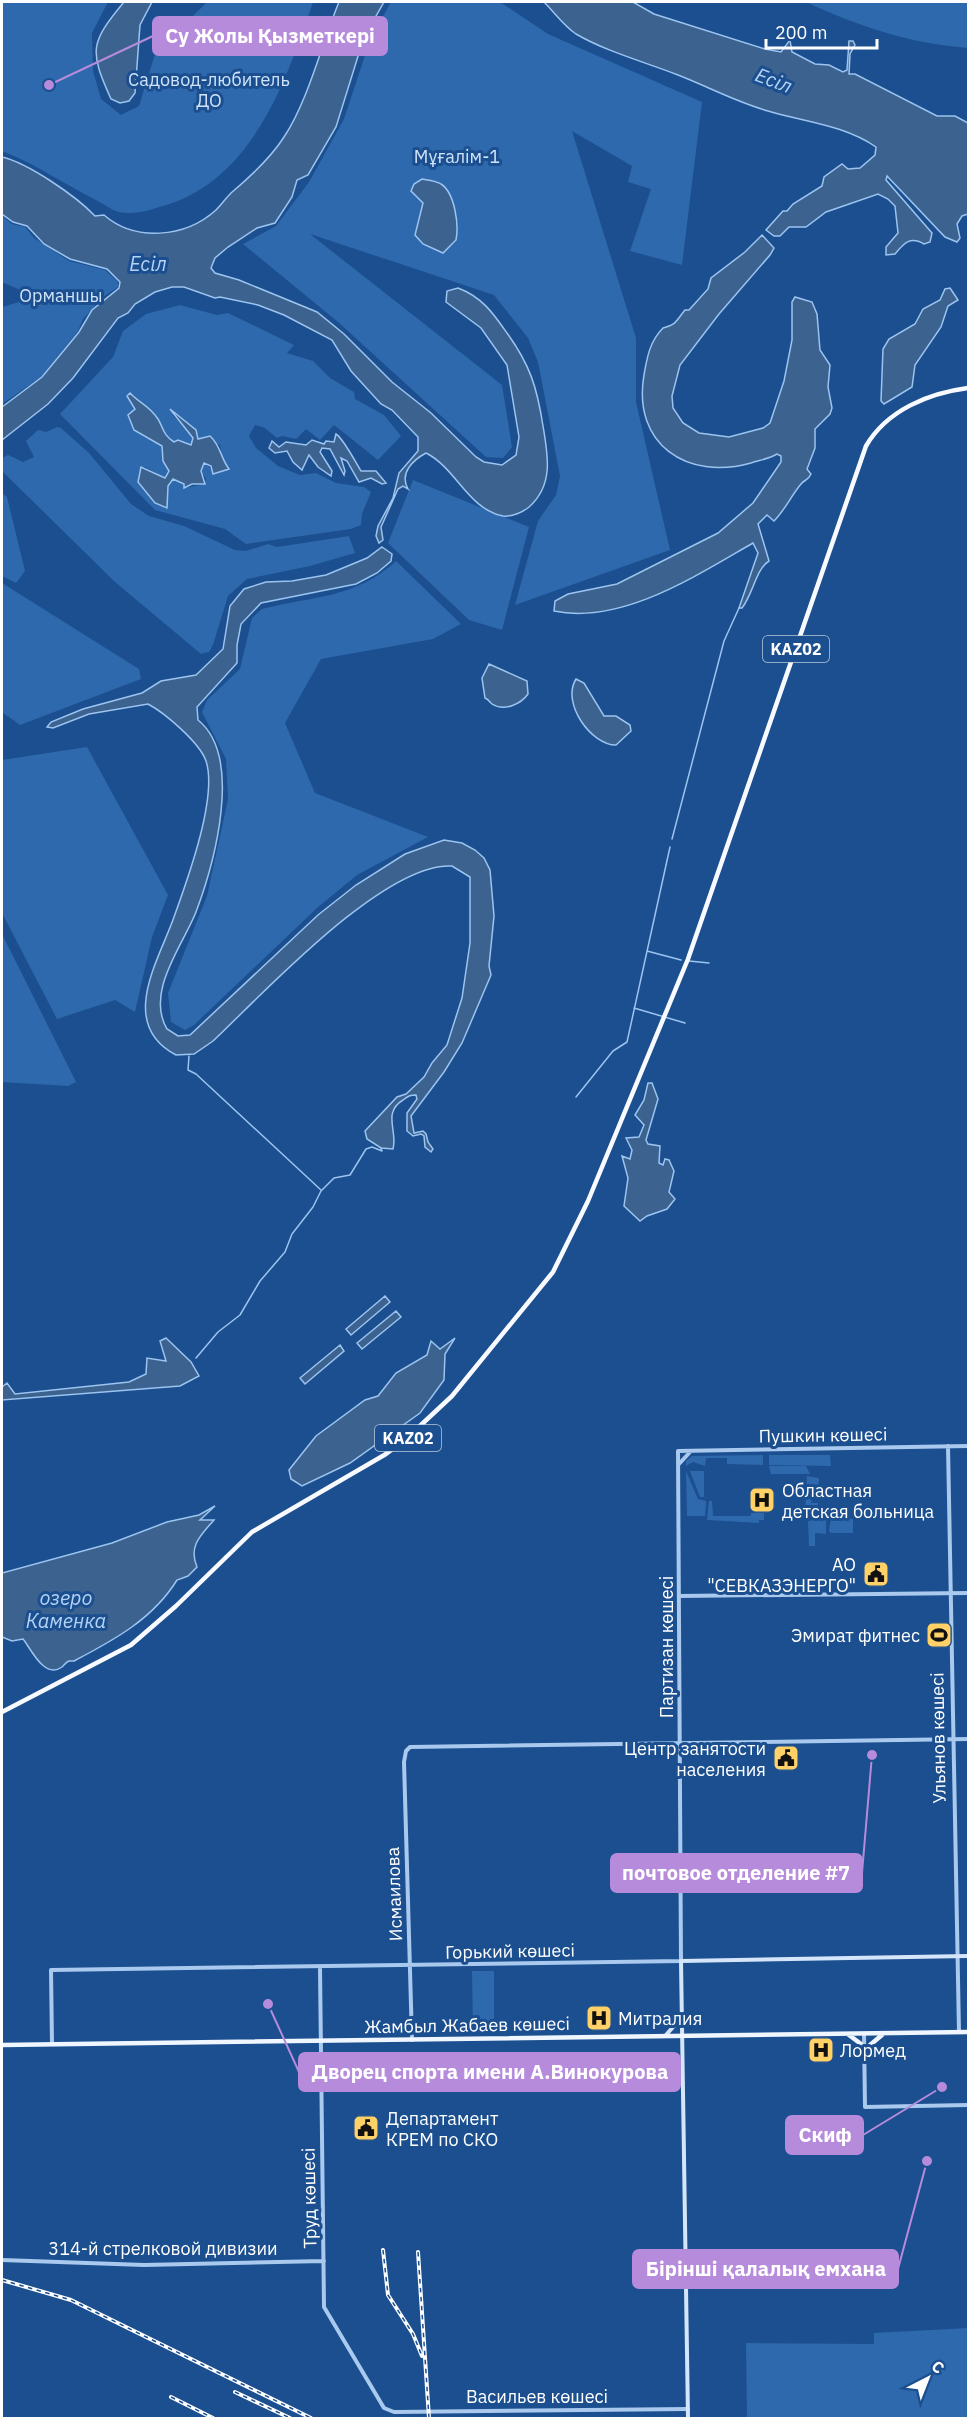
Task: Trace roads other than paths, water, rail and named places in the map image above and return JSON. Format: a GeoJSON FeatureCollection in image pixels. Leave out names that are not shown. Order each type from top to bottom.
{"type":"FeatureCollection","features":[{"type":"Feature","properties":{"kind":"highway","name":"KAZ02"},"geometry":{"type":"LineString","coordinates":[[2,1712],[136,1641],[252,1532],[386,1454],[417,1431],[443,1406],[514,1323],[559,1262],[588,1201],[687,961],[860,460],[870,439],[892,418],[917,402],[942,392],[969,388]]}},
{"type":"Feature","properties":{"kind":"main road","name":"Горький көшесі"},"geometry":{"type":"LineString","coordinates":[[681,1961],[969,1956]]}},
{"type":"Feature","properties":{"kind":"main road","name":"Партизан көшесі"},"geometry":{"type":"LineString","coordinates":[[681,1961],[688,2418]]}},
{"type":"Feature","properties":{"kind":"main road"},"geometry":{"type":"LineString","coordinates":[[661,2036],[671,2032],[681,2015]]}},
{"type":"Feature","properties":{"kind":"main road","name":"Жамбыл Жабаев көшесі"},"geometry":{"type":"LineString","coordinates":[[2,2045],[969,2032]]}},
{"type":"Feature","properties":{"kind":"main road"},"geometry":{"type":"LineString","coordinates":[[865,2058],[870,2045],[887,2033]]}},
{"type":"Feature","properties":{"kind":"main road"},"geometry":{"type":"LineString","coordinates":[[843,2034],[859,2041],[865,2058]]}},
{"type":"Feature","properties":{"kind":"street","name":"Ульянов көшесі"},"geometry":{"type":"LineString","coordinates":[[948,1446],[951,1739],[959,2032]]}},
{"type":"Feature","properties":{"kind":"street","name":"Пушкин көшесі"},"geometry":{"type":"LineString","coordinates":[[678,1451],[969,1446]]}},
{"type":"Feature","properties":{"kind":"street","name":"Партизан көшесі"},"geometry":{"type":"LineString","coordinates":[[678,1451],[681,1961]]}},
{"type":"Feature","properties":{"kind":"street"},"geometry":{"type":"LineString","coordinates":[[678,1467],[685,1455],[696,1451]]}},
{"type":"Feature","properties":{"kind":"street"},"geometry":{"type":"LineString","coordinates":[[679,1596],[969,1593]]}},
{"type":"Feature","properties":{"kind":"street"},"geometry":{"type":"LineString","coordinates":[[680,1744],[969,1739]]}},
{"type":"Feature","properties":{"kind":"street","name":"Исмаилова"},"geometry":{"type":"LineString","coordinates":[[412,2040],[404,1762],[408,1748],[416,1745],[680,1744]]}},
{"type":"Feature","properties":{"kind":"street","name":"Горький көшесі"},"geometry":{"type":"LineString","coordinates":[[52,2044],[51,1970],[320,1968],[681,1961]]}},
{"type":"Feature","properties":{"kind":"street","name":"Труд көшесі"},"geometry":{"type":"LineString","coordinates":[[320,1968],[325,2309],[387,2411]]}},
{"type":"Feature","properties":{"kind":"street"},"geometry":{"type":"LineString","coordinates":[[864,2034],[865,2107],[969,2104]]}},
{"type":"Feature","properties":{"kind":"street","name":"314-й стрелковой дивизии"},"geometry":{"type":"LineString","coordinates":[[2,2260],[144,2265],[324,2261]]}},
{"type":"Feature","properties":{"kind":"street","name":"Васильев көшесі"},"geometry":{"type":"LineString","coordinates":[[387,2411],[688,2409]]}},
{"type":"Feature","properties":{"kind":"water"},"geometry":{"type":"Polygon","coordinates":[[[124,2],[152,2],[140,25],[135,93],[129,101],[120,103],[111,99],[99,69],[96,48],[105,28],[124,2]]]}},
{"type":"Feature","properties":{"kind":"water","name":"Есіл"},"geometry":{"type":"Polygon","coordinates":[[[339,2],[384,2],[364,37],[336,127],[308,175],[297,180],[292,197],[275,223],[257,228],[228,247],[215,258],[211,268],[215,273],[239,280],[317,312],[344,334],[392,382],[431,413],[476,457],[484,462],[502,465],[516,455],[519,437],[507,365],[481,328],[446,302],[447,291],[458,288],[474,296],[492,312],[515,345],[527,366],[535,388],[541,412],[547,459],[546,479],[537,498],[527,509],[514,515],[503,516],[491,512],[471,497],[446,468],[426,453],[416,459],[406,472],[408,489],[403,486],[398,489],[381,527],[383,540],[379,543],[376,536],[378,526],[393,498],[399,473],[418,451],[418,437],[392,410],[381,404],[351,371],[332,340],[284,315],[258,305],[215,298],[184,287],[172,287],[155,292],[118,318],[73,378],[48,404],[2,440],[2,407],[42,377],[79,332],[92,310],[119,288],[120,282],[107,269],[70,259],[44,244],[27,226],[13,222],[2,214],[2,157],[13,160],[51,181],[95,216],[104,215],[130,230],[160,233],[190,226],[216,210],[266,160],[284,137],[293,123],[307,89],[339,2]]]}},
{"type":"Feature","properties":{"kind":"water","name":"Есіл"},"geometry":{"type":"Polygon","coordinates":[[[544,2],[633,2],[654,14],[765,49],[781,52],[790,40],[792,52],[815,64],[829,65],[843,72],[847,70],[849,41],[853,41],[855,45],[850,54],[849,74],[855,74],[937,116],[955,116],[968,123],[968,214],[962,216],[957,224],[960,238],[957,242],[945,237],[887,176],[886,180],[932,233],[930,242],[924,244],[911,241],[904,244],[895,254],[886,255],[886,247],[898,233],[895,206],[878,194],[826,212],[806,227],[789,227],[780,236],[774,236],[766,230],[783,211],[787,211],[793,204],[822,186],[824,177],[842,164],[848,169],[860,168],[875,155],[876,147],[838,129],[745,103],[600,46],[572,31],[544,2]]]}},
{"type":"Feature","properties":{"kind":"water"},"geometry":{"type":"Polygon","coordinates":[[[422,179],[441,184],[450,194],[453,202],[457,226],[456,240],[443,253],[423,244],[415,235],[423,203],[411,191],[414,184],[422,179]]]}},
{"type":"Feature","properties":{"kind":"water"},"geometry":{"type":"Polygon","coordinates":[[[762,235],[774,248],[680,365],[672,396],[673,408],[683,423],[699,433],[729,437],[763,428],[770,423],[784,381],[792,340],[792,302],[795,297],[812,302],[817,314],[820,350],[830,365],[828,387],[832,408],[830,414],[815,429],[815,448],[807,469],[810,476],[801,484],[774,521],[767,515],[758,524],[769,561],[761,570],[742,608],[739,608],[758,553],[753,543],[683,582],[632,604],[606,611],[580,613],[554,611],[555,601],[568,594],[617,584],[718,533],[753,503],[781,462],[781,456],[777,454],[751,463],[728,467],[706,467],[686,461],[669,452],[656,438],[647,420],[643,399],[648,356],[659,333],[663,328],[676,322],[685,310],[689,310],[708,289],[711,278],[745,252],[762,235]]]}},
{"type":"Feature","properties":{"kind":"water"},"geometry":{"type":"Polygon","coordinates":[[[950,288],[958,300],[948,306],[941,327],[915,365],[912,387],[884,404],[881,401],[883,349],[889,339],[915,324],[923,309],[940,300],[945,289],[950,288]]]}},
{"type":"Feature","properties":{"kind":"water"},"geometry":{"type":"Polygon","coordinates":[[[130,393],[155,414],[166,434],[174,442],[178,440],[191,445],[193,438],[170,409],[196,430],[198,439],[210,436],[229,469],[213,474],[211,466],[204,463],[201,471],[205,484],[192,484],[184,488],[184,484],[173,479],[168,486],[167,508],[155,503],[138,482],[141,467],[165,478],[169,471],[163,461],[162,446],[134,430],[128,415],[135,409],[127,396],[130,393]]]}},
{"type":"Feature","properties":{"kind":"water"},"geometry":{"type":"Polygon","coordinates":[[[336,434],[346,445],[361,471],[376,471],[386,483],[382,484],[371,478],[359,482],[347,461],[341,458],[344,475],[330,449],[322,448],[320,452],[332,471],[331,476],[318,467],[309,455],[302,470],[293,462],[287,451],[275,453],[269,448],[272,441],[279,447],[286,442],[306,445],[312,440],[324,444],[326,441],[334,442],[336,434]]]}},
{"type":"Feature","properties":{"kind":"water"},"geometry":{"type":"Polygon","coordinates":[[[382,547],[392,554],[391,561],[377,573],[356,584],[261,603],[241,624],[237,645],[237,663],[197,707],[198,720],[212,737],[220,759],[221,812],[217,840],[196,912],[163,984],[160,1000],[161,1015],[167,1029],[178,1036],[190,1035],[318,915],[356,885],[405,854],[444,840],[462,843],[484,858],[490,870],[494,916],[489,966],[491,975],[462,1043],[444,1072],[411,1116],[414,1133],[423,1131],[426,1134],[433,1149],[431,1152],[425,1147],[424,1136],[421,1134],[413,1136],[407,1131],[407,1113],[417,1099],[416,1095],[406,1098],[393,1111],[393,1149],[381,1148],[367,1139],[365,1131],[397,1097],[406,1094],[424,1077],[447,1045],[462,998],[470,943],[470,877],[452,866],[424,870],[393,885],[359,907],[325,935],[213,1041],[194,1054],[176,1055],[158,1042],[149,1026],[145,1009],[152,971],[174,917],[205,817],[209,777],[206,761],[197,746],[181,729],[148,704],[89,714],[53,728],[47,727],[51,722],[83,709],[142,693],[161,681],[196,675],[223,649],[230,606],[244,589],[266,582],[292,581],[326,575],[367,558],[382,547]]]}},
{"type":"Feature","properties":{"kind":"water"},"geometry":{"type":"Polygon","coordinates":[[[489,664],[527,681],[528,694],[525,698],[512,706],[502,707],[492,704],[485,698],[482,678],[489,664]]]}},
{"type":"Feature","properties":{"kind":"water"},"geometry":{"type":"Polygon","coordinates":[[[576,679],[584,683],[604,716],[616,716],[630,725],[631,731],[616,745],[597,738],[581,721],[572,699],[572,689],[576,679]]]}},
{"type":"Feature","properties":{"kind":"water"},"geometry":{"type":"Polygon","coordinates":[[[648,1083],[652,1083],[658,1099],[646,1140],[648,1144],[660,1146],[659,1163],[663,1165],[665,1159],[669,1160],[674,1171],[669,1192],[675,1199],[667,1209],[640,1221],[624,1206],[628,1178],[622,1156],[630,1159],[632,1150],[626,1138],[639,1137],[644,1125],[635,1115],[644,1100],[648,1083]]]}},
{"type":"Feature","properties":{"kind":"water"},"geometry":{"type":"Polygon","coordinates":[[[385,1296],[390,1302],[351,1335],[346,1329],[385,1296]]]}},
{"type":"Feature","properties":{"kind":"water"},"geometry":{"type":"Polygon","coordinates":[[[396,1311],[401,1317],[362,1349],[357,1343],[396,1311]]]}},
{"type":"Feature","properties":{"kind":"water"},"geometry":{"type":"Polygon","coordinates":[[[166,1338],[191,1362],[199,1376],[180,1386],[2,1400],[2,1387],[7,1383],[15,1394],[129,1382],[146,1374],[147,1358],[166,1361],[160,1341],[166,1338]]]}},
{"type":"Feature","properties":{"kind":"water"},"geometry":{"type":"Polygon","coordinates":[[[455,1338],[445,1354],[444,1380],[420,1413],[350,1463],[302,1486],[291,1479],[289,1470],[316,1436],[365,1400],[378,1396],[396,1373],[427,1355],[431,1341],[440,1349],[455,1338]]]}},
{"type":"Feature","properties":{"kind":"water"},"geometry":{"type":"Polygon","coordinates":[[[340,1345],[344,1351],[305,1384],[300,1378],[340,1345]]]}},
{"type":"Feature","properties":{"kind":"water","name":"озеро Каменка"},"geometry":{"type":"Polygon","coordinates":[[[215,1506],[200,1520],[214,1520],[197,1541],[194,1553],[197,1567],[188,1576],[177,1580],[167,1594],[144,1617],[104,1645],[74,1661],[68,1661],[55,1670],[49,1669],[38,1661],[23,1639],[12,1641],[2,1637],[2,1573],[112,1543],[167,1522],[199,1515],[215,1506]]]}},
{"type":"Feature","properties":{"kind":"waterway"},"geometry":{"type":"LineString","coordinates":[[672,839],[724,641],[739,608]]}},
{"type":"Feature","properties":{"kind":"waterway"},"geometry":{"type":"LineString","coordinates":[[576,1097],[613,1051],[627,1042],[670,847]]}},
{"type":"Feature","properties":{"kind":"waterway"},"geometry":{"type":"LineString","coordinates":[[647,951],[681,960]]}},
{"type":"Feature","properties":{"kind":"waterway"},"geometry":{"type":"LineString","coordinates":[[689,961],[709,963]]}},
{"type":"Feature","properties":{"kind":"waterway"},"geometry":{"type":"LineString","coordinates":[[634,1008],[685,1023]]}},
{"type":"Feature","properties":{"kind":"waterway"},"geometry":{"type":"LineString","coordinates":[[189,1056],[188,1070],[196,1074],[321,1190]]}},
{"type":"Feature","properties":{"kind":"waterway"},"geometry":{"type":"LineString","coordinates":[[196,1358],[218,1332],[240,1315],[260,1281],[285,1252],[292,1234],[313,1207],[321,1191],[334,1178],[350,1175],[366,1149],[372,1147],[382,1151],[381,1148]]}},
{"type":"Feature","properties":{"kind":"railway"},"geometry":{"type":"LineString","coordinates":[[383,2250],[388,2295],[413,2334],[422,2356]]}},
{"type":"Feature","properties":{"kind":"railway"},"geometry":{"type":"LineString","coordinates":[[418,2252],[429,2418]]}},
{"type":"Feature","properties":{"kind":"railway"},"geometry":{"type":"LineString","coordinates":[[2,2280],[71,2300],[311,2418]]}},
{"type":"Feature","properties":{"kind":"railway"},"geometry":{"type":"LineString","coordinates":[[235,2392],[290,2418]]}},
{"type":"Feature","properties":{"kind":"railway"},"geometry":{"type":"LineString","coordinates":[[171,2397],[213,2418]]}},
{"type":"Feature","properties":{"kind":"place","name":"Су Жолы Қызметкері"},"geometry":{"type":"Point","coordinates":[49,85]}},
{"type":"Feature","properties":{"kind":"place","name":"Областная детская больница"},"geometry":{"type":"Point","coordinates":[762,1500]}},
{"type":"Feature","properties":{"kind":"place","name":"АО \"СЕВКАЗЭНЕРГО\""},"geometry":{"type":"Point","coordinates":[876,1574]}},
{"type":"Feature","properties":{"kind":"place","name":"Эмират фитнес"},"geometry":{"type":"Point","coordinates":[939,1635]}},
{"type":"Feature","properties":{"kind":"place","name":"почтовое отделение #7"},"geometry":{"type":"Point","coordinates":[872,1755]}},
{"type":"Feature","properties":{"kind":"place","name":"Центр занятости населения"},"geometry":{"type":"Point","coordinates":[786,1758]}},
{"type":"Feature","properties":{"kind":"place","name":"Дворец спорта имени А.Винокурова"},"geometry":{"type":"Point","coordinates":[268,2004]}},
{"type":"Feature","properties":{"kind":"place","name":"Митралия"},"geometry":{"type":"Point","coordinates":[599,2018]}},
{"type":"Feature","properties":{"kind":"place","name":"Лормед"},"geometry":{"type":"Point","coordinates":[821,2050]}},
{"type":"Feature","properties":{"kind":"place","name":"Скиф"},"geometry":{"type":"Point","coordinates":[942,2087]}},
{"type":"Feature","properties":{"kind":"place","name":"Департамент КРЕМ по СКО"},"geometry":{"type":"Point","coordinates":[366,2128]}},
{"type":"Feature","properties":{"kind":"place","name":"Бірінші қалалық емхана"},"geometry":{"type":"Point","coordinates":[927,2161]}},
{"type":"Feature","properties":{"kind":"park label","name":"Садовод-любитель ДО"},"geometry":{"type":"Point","coordinates":[209,89]}},
{"type":"Feature","properties":{"kind":"park label","name":"Мұғалім-1"},"geometry":{"type":"Point","coordinates":[457,156]}},
{"type":"Feature","properties":{"kind":"park label","name":"Орманшы"},"geometry":{"type":"Point","coordinates":[61,295]}}]}
